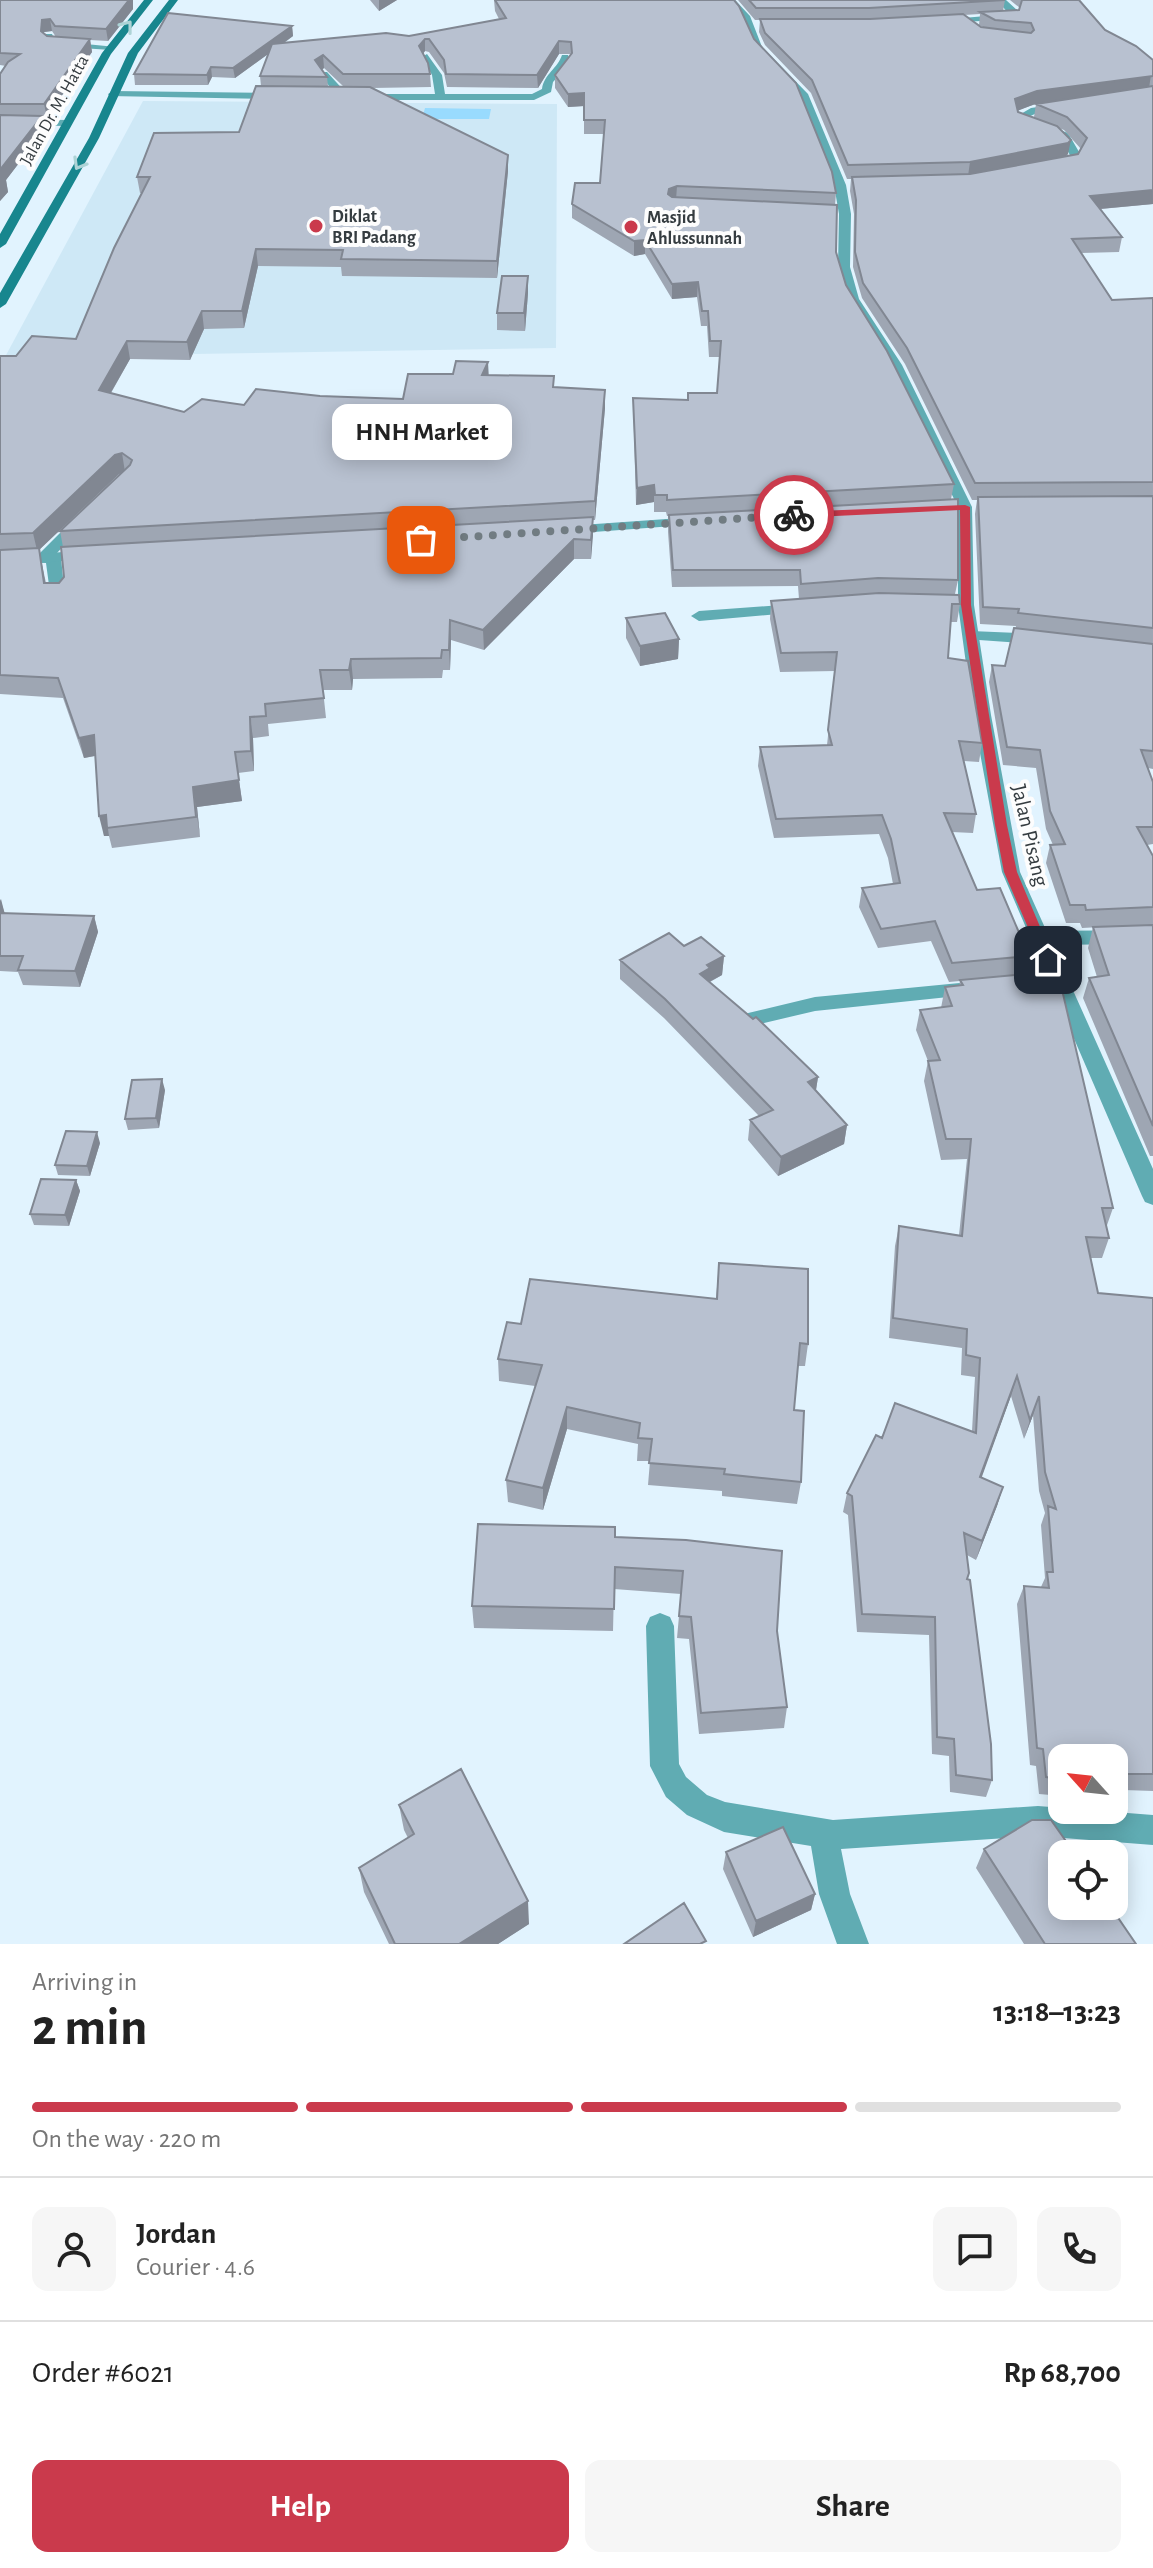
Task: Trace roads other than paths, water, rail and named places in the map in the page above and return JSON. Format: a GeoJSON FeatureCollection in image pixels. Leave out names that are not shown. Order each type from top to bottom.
{"type":"FeatureCollection","features":[{"type":"Feature","properties":{"kind":"main road","name":"Jalan Dr. M. Hatta"},"geometry":{"type":"LineString","coordinates":[[0,244],[109,50],[149,0]]}},
{"type":"Feature","properties":{"kind":"main road"},"geometry":{"type":"LineString","coordinates":[[0,304],[94,138],[133,53],[174,0]]}},
{"type":"Feature","properties":{"kind":"main road"},"geometry":{"type":"LineString","coordinates":[[109,50],[133,53]]}},
{"type":"Feature","properties":{"kind":"street"},"geometry":{"type":"LineString","coordinates":[[931,21],[1014,17],[1014,12],[1001,0]]}},
{"type":"Feature","properties":{"kind":"street","name":"Jalan Pisang"},"geometry":{"type":"LineString","coordinates":[[727,2],[756,26],[758,48],[803,94],[846,185],[840,214],[844,267],[853,299],[895,365],[964,508],[959,605],[971,636],[1011,872],[1038,938],[1050,982],[1125,1127],[1153,1196]]}},
{"type":"Feature","properties":{"kind":"street"},"geometry":{"type":"LineString","coordinates":[[965,20],[974,31]]}},
{"type":"Feature","properties":{"kind":"street"},"geometry":{"type":"LineString","coordinates":[[49,36],[51,43],[109,50]]}},
{"type":"Feature","properties":{"kind":"street"},"geometry":{"type":"LineString","coordinates":[[427,57],[437,75],[441,97]]}},
{"type":"Feature","properties":{"kind":"street"},"geometry":{"type":"LineString","coordinates":[[328,96],[534,97],[544,92],[548,81],[565,64],[565,57]]}},
{"type":"Feature","properties":{"kind":"street"},"geometry":{"type":"LineString","coordinates":[[324,74],[343,96]]}},
{"type":"Feature","properties":{"kind":"street"},"geometry":{"type":"LineString","coordinates":[[113,94],[284,96]]}},
{"type":"Feature","properties":{"kind":"street"},"geometry":{"type":"LineString","coordinates":[[1046,169],[1071,163],[1077,154],[1064,135],[1029,125],[1019,116],[1078,104]]}},
{"type":"Feature","properties":{"kind":"street"},"geometry":{"type":"LineString","coordinates":[[0,122],[67,123]]}},
{"type":"Feature","properties":{"kind":"street"},"geometry":{"type":"LineString","coordinates":[[48,558],[88,513]]}},
{"type":"Feature","properties":{"kind":"street"},"geometry":{"type":"LineString","coordinates":[[545,532],[714,520]]}},
{"type":"Feature","properties":{"kind":"street"},"geometry":{"type":"LineString","coordinates":[[0,562],[108,554]]}},
{"type":"Feature","properties":{"kind":"street"},"geometry":{"type":"LineString","coordinates":[[48,558],[57,597]]}},
{"type":"Feature","properties":{"kind":"street"},"geometry":{"type":"LineString","coordinates":[[699,616],[814,607]]}},
{"type":"Feature","properties":{"kind":"street"},"geometry":{"type":"LineString","coordinates":[[971,636],[1048,640]]}},
{"type":"Feature","properties":{"kind":"street"},"geometry":{"type":"LineString","coordinates":[[1038,938],[1153,937]]}},
{"type":"Feature","properties":{"kind":"street"},"geometry":{"type":"LineString","coordinates":[[751,1019],[815,1004],[995,986]]}},
{"type":"Feature","properties":{"kind":"street"},"geometry":{"type":"LineString","coordinates":[[660,1626],[665,1766],[676,1787],[697,1805],[724,1817],[833,1835],[1038,1821],[1153,1830]]}},
{"type":"Feature","properties":{"kind":"street"},"geometry":{"type":"LineString","coordinates":[[833,1835],[826,1842],[826,1857],[842,1917],[853,1944]]}},
{"type":"Feature","properties":{"kind":"place","name":"Diklat BRI Padang"},"geometry":{"type":"Point","coordinates":[316,226]}},
{"type":"Feature","properties":{"kind":"place","name":"Masjid Ahlussunnah"},"geometry":{"type":"Point","coordinates":[631,227]}},
{"type":"Feature","properties":{"kind":"place","name":"HNH Market"},"geometry":{"type":"Point","coordinates":[421,540]}}]}
